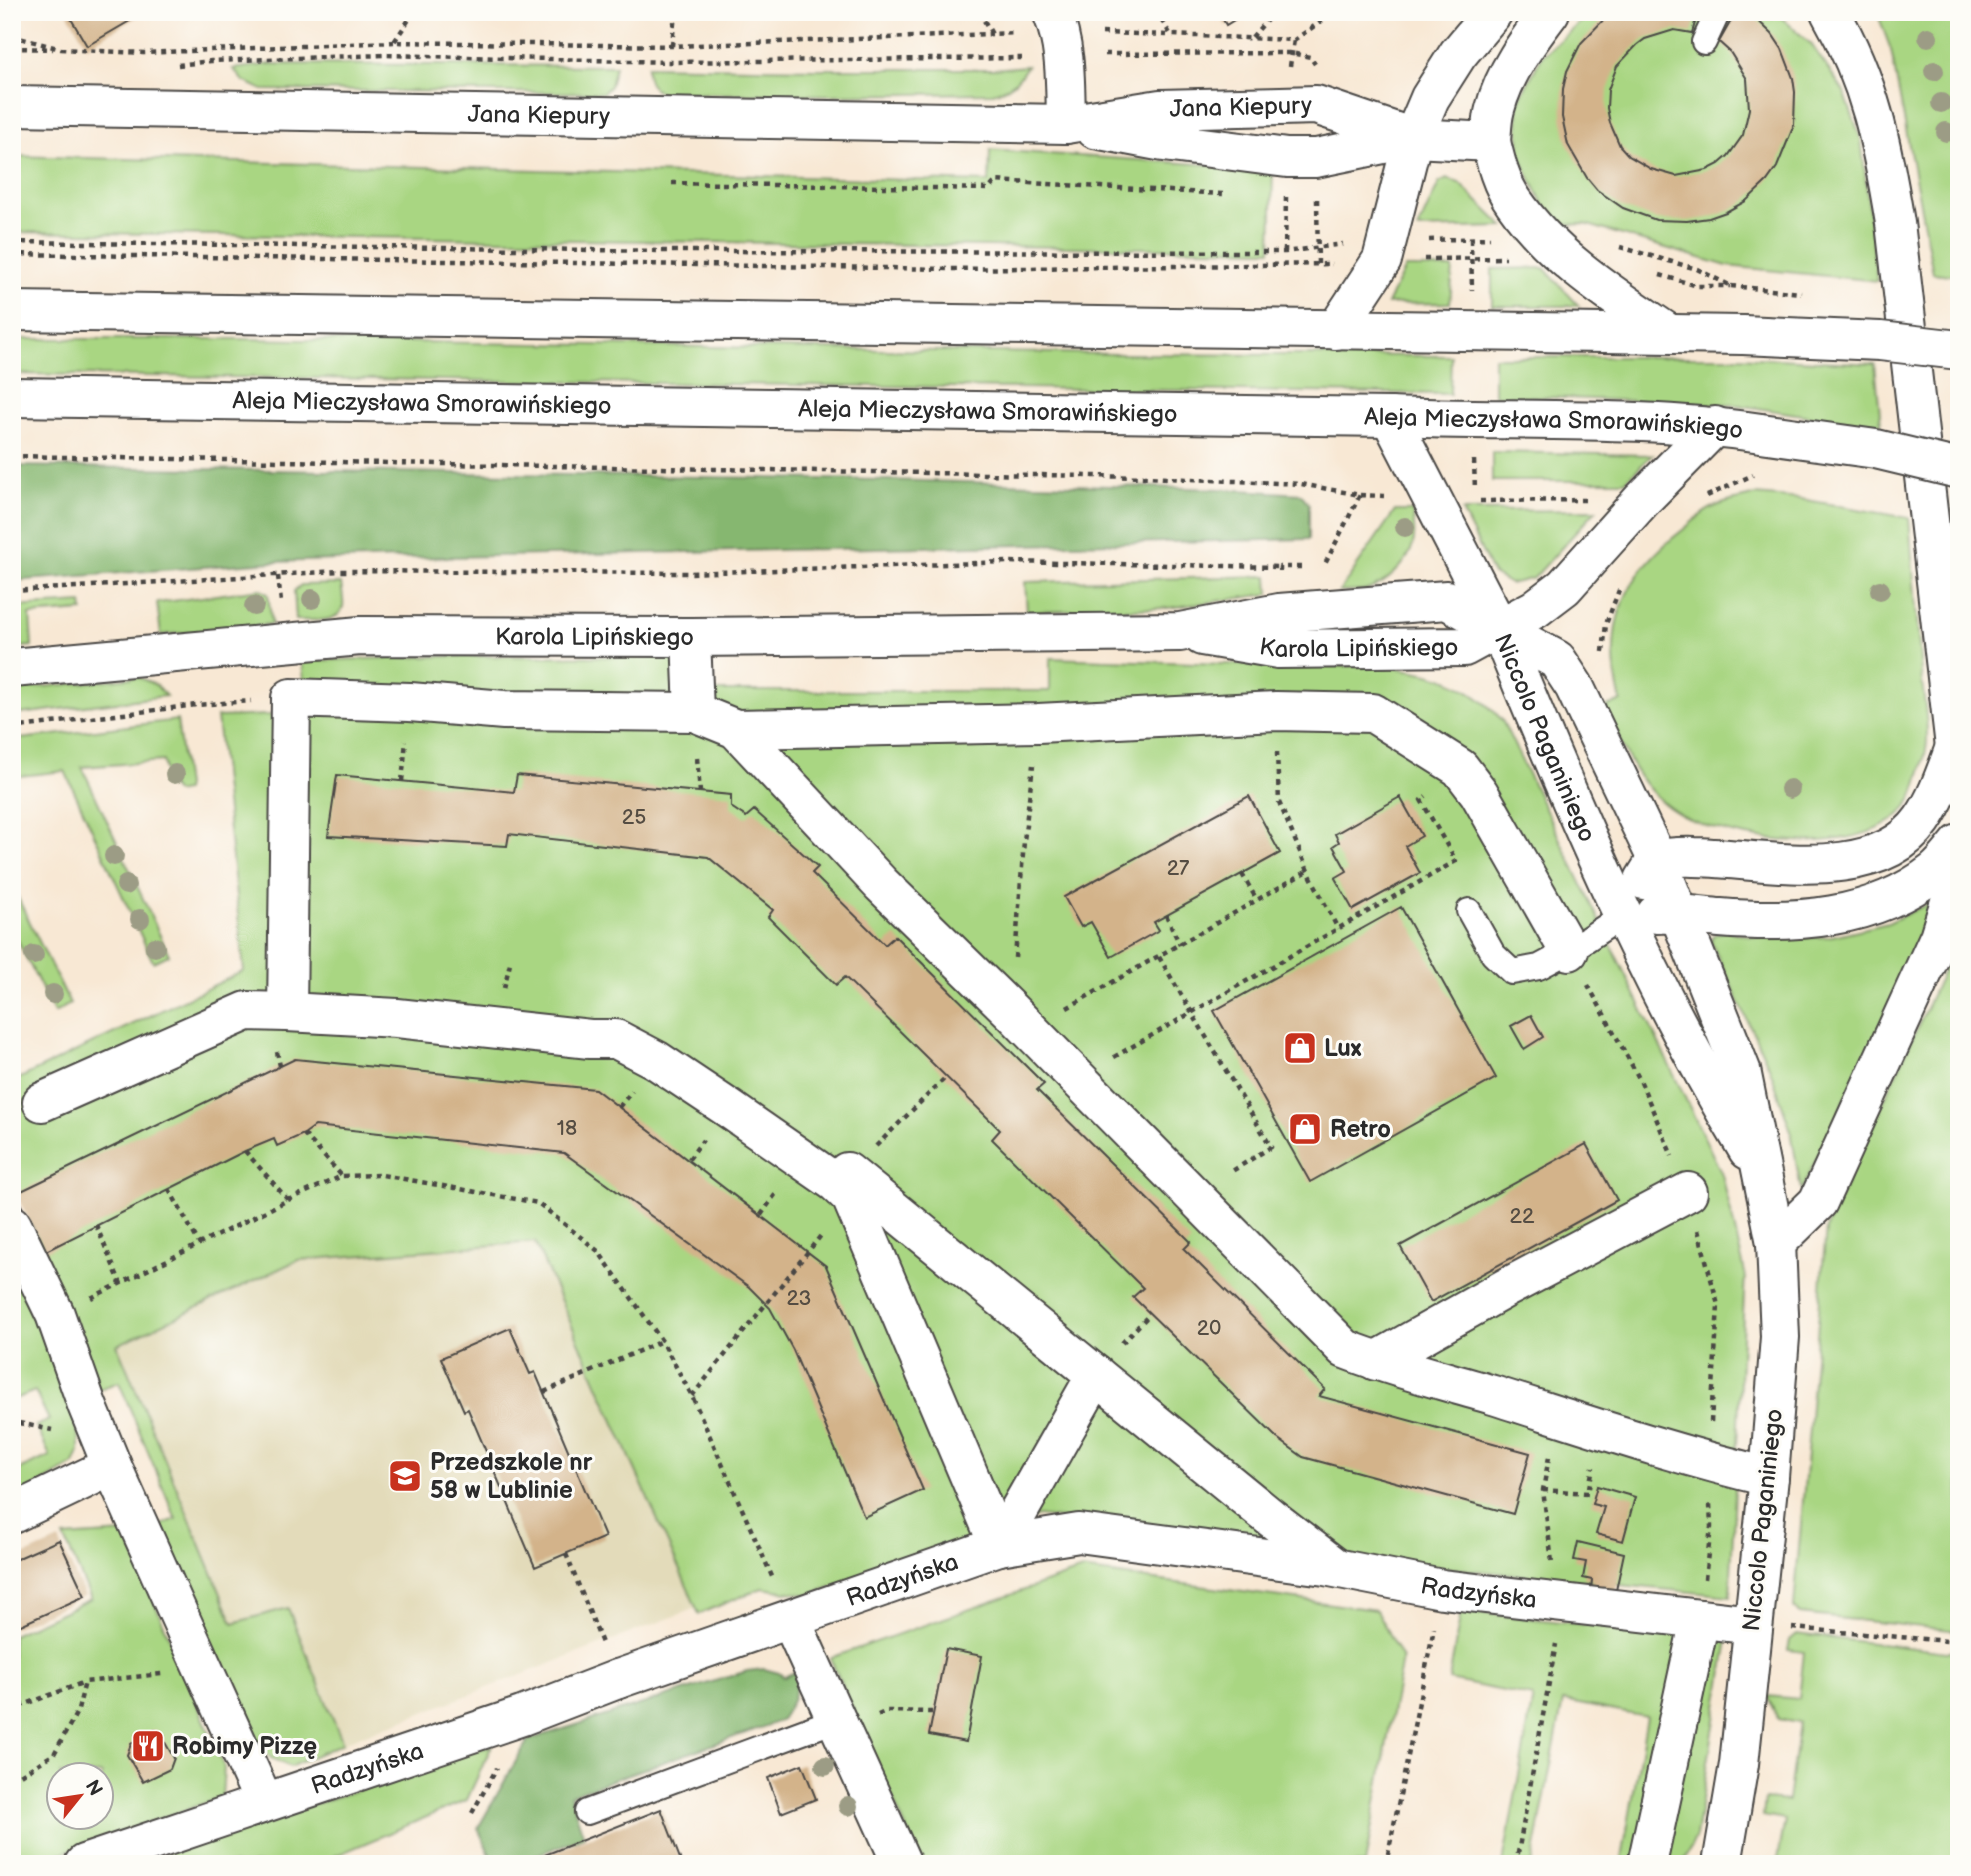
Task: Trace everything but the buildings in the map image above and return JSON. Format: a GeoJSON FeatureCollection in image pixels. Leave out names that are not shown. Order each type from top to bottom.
{"type":"FeatureCollection","features":[{"type":"Feature","properties":{"kind":"street"},"geometry":{"type":"LineString","coordinates":[[1052,12],[1061,32],[1066,124]]}},
{"type":"Feature","properties":{"kind":"street"},"geometry":{"type":"LineString","coordinates":[[1336,330],[1382,260],[1413,138],[1430,98],[1458,54],[1493,12]]}},
{"type":"Feature","properties":{"kind":"street"},"geometry":{"type":"LineString","coordinates":[[1550,12],[1526,43],[1508,75],[1495,109],[1491,142],[1499,174],[1513,201],[1560,256],[1668,333]]}},
{"type":"Feature","properties":{"kind":"street"},"geometry":{"type":"LineString","coordinates":[[1622,916],[1657,859],[1693,856],[1813,865],[1864,858],[1894,846],[1922,821],[1957,752],[1895,223],[1883,149],[1862,77],[1830,12]]}},
{"type":"Feature","properties":{"kind":"street","name":"Jana Kiepury"},"geometry":{"type":"LineString","coordinates":[[1066,124],[1160,109],[1316,105],[1413,138]]}},
{"type":"Feature","properties":{"kind":"street","name":"Jana Kiepury"},"geometry":{"type":"LineString","coordinates":[[12,106],[1066,124],[1178,144],[1287,158],[1316,158],[1413,138],[1491,142]]}},
{"type":"Feature","properties":{"kind":"street"},"geometry":{"type":"LineString","coordinates":[[12,311],[1668,333],[1880,341],[1959,350]]}},
{"type":"Feature","properties":{"kind":"street","name":"Aleja Mieczysława Smorawińskiego"},"geometry":{"type":"LineString","coordinates":[[12,397],[1390,417],[1474,421],[1585,420],[1715,426],[1876,449],[1959,469]]}},
{"type":"Feature","properties":{"kind":"street"},"geometry":{"type":"LineString","coordinates":[[1390,417],[1499,628],[1535,609],[1564,587],[1642,500],[1715,426]]}},
{"type":"Feature","properties":{"kind":"street","name":"Karola Lipińskiego"},"geometry":{"type":"LineString","coordinates":[[12,668],[360,636],[691,637],[1180,632],[1279,613],[1447,600],[1499,628]]}},
{"type":"Feature","properties":{"kind":"street","name":"Karola Lipińskiego"},"geometry":{"type":"LineString","coordinates":[[1180,632],[1278,649],[1464,646],[1499,628]]}},
{"type":"Feature","properties":{"kind":"street","name":"Niccolo Paganiniego"},"geometry":{"type":"LineString","coordinates":[[1499,628],[1557,660],[1574,687],[1657,859],[1741,1070],[1764,1175],[1776,1243],[1780,1337],[1769,1477],[1739,1764],[1723,1864]]}},
{"type":"Feature","properties":{"kind":"street","name":"Niccolo Paganiniego"},"geometry":{"type":"LineString","coordinates":[[1499,628],[1622,916],[1714,1094],[1764,1175]]}},
{"type":"Feature","properties":{"kind":"street"},"geometry":{"type":"LineString","coordinates":[[691,637],[694,712]]}},
{"type":"Feature","properties":{"kind":"street"},"geometry":{"type":"LineString","coordinates":[[287,1012],[290,698],[410,702],[504,710],[694,712],[736,729],[1038,723],[1276,711],[1373,713],[1460,768],[1479,793],[1569,951]]}},
{"type":"Feature","properties":{"kind":"street"},"geometry":{"type":"LineString","coordinates":[[736,729],[881,884],[1345,1349],[1376,1361],[1709,1463],[1769,1477]]}},
{"type":"Feature","properties":{"kind":"street"},"geometry":{"type":"LineString","coordinates":[[1622,916],[1677,913],[1719,918],[1798,920],[1872,906],[1919,883],[1936,870],[1959,845]]}},
{"type":"Feature","properties":{"kind":"street"},"geometry":{"type":"LineString","coordinates":[[1776,1243],[1818,1202],[1939,937],[1959,860]]}},
{"type":"Feature","properties":{"kind":"street"},"geometry":{"type":"LineString","coordinates":[[42,1102],[247,1010],[397,1018],[590,1039],[616,1039],[656,1060],[845,1184],[1096,1375],[1337,1568]]}},
{"type":"Feature","properties":{"kind":"street"},"geometry":{"type":"LineString","coordinates":[[845,1184],[999,1546]]}},
{"type":"Feature","properties":{"kind":"street"},"geometry":{"type":"LineString","coordinates":[[1376,1361],[1506,1288],[1688,1192]]}},
{"type":"Feature","properties":{"kind":"street"},"geometry":{"type":"LineString","coordinates":[[12,1225],[55,1314],[112,1466],[264,1802]]}},
{"type":"Feature","properties":{"kind":"street"},"geometry":{"type":"LineString","coordinates":[[999,1546],[1096,1375]]}},
{"type":"Feature","properties":{"kind":"street"},"geometry":{"type":"LineString","coordinates":[[12,1514],[112,1466]]}},
{"type":"Feature","properties":{"kind":"street","name":"Radzyńska"},"geometry":{"type":"LineString","coordinates":[[84,1864],[522,1716],[618,1679],[999,1546],[1079,1533],[1337,1568],[1442,1588],[1753,1625]]}},
{"type":"Feature","properties":{"kind":"street"},"geometry":{"type":"LineString","coordinates":[[1647,1864],[1700,1619]]}},
{"type":"Feature","properties":{"kind":"street"},"geometry":{"type":"LineString","coordinates":[[791,1620],[902,1864]]}},
{"type":"Feature","properties":{"kind":"lane"},"geometry":{"type":"LineString","coordinates":[[1704,42],[1718,12]]}},
{"type":"Feature","properties":{"kind":"lane"},"geometry":{"type":"LineString","coordinates":[[1469,911],[1493,954],[1512,972],[1539,967],[1622,916]]}},
{"type":"Feature","properties":{"kind":"lane"},"geometry":{"type":"LineString","coordinates":[[587,1812],[835,1720]]}},
{"type":"Feature","properties":{"kind":"path"},"geometry":{"type":"LineString","coordinates":[[394,42],[414,12]]}},
{"type":"Feature","properties":{"kind":"path"},"geometry":{"type":"LineString","coordinates":[[672,46],[675,12]]}},
{"type":"Feature","properties":{"kind":"path"},"geometry":{"type":"LineString","coordinates":[[1156,12],[1171,35],[1294,40],[1335,12]]}},
{"type":"Feature","properties":{"kind":"path"},"geometry":{"type":"LineString","coordinates":[[1252,38],[1274,12]]}},
{"type":"Feature","properties":{"kind":"path"},"geometry":{"type":"LineString","coordinates":[[12,48],[143,53],[394,42],[672,46],[992,34]]}},
{"type":"Feature","properties":{"kind":"path"},"geometry":{"type":"LineString","coordinates":[[12,36],[61,49]]}},
{"type":"Feature","properties":{"kind":"path"},"geometry":{"type":"LineString","coordinates":[[173,65],[211,61],[384,55],[671,62],[989,59],[1156,53],[1301,55],[1310,57],[1316,66],[1316,105]]}},
{"type":"Feature","properties":{"kind":"path"},"geometry":{"type":"LineString","coordinates":[[1316,158],[1318,265]]}},
{"type":"Feature","properties":{"kind":"path"},"geometry":{"type":"LineString","coordinates":[[672,183],[989,189],[996,181],[1231,195]]}},
{"type":"Feature","properties":{"kind":"path"},"geometry":{"type":"LineString","coordinates":[[1273,197],[1286,198]]}},
{"type":"Feature","properties":{"kind":"path"},"geometry":{"type":"LineString","coordinates":[[12,242],[665,251],[1285,252]]}},
{"type":"Feature","properties":{"kind":"path"},"geometry":{"type":"LineString","coordinates":[[12,254],[950,269],[1318,265],[1382,260],[1560,256]]}},
{"type":"Feature","properties":{"kind":"path"},"geometry":{"type":"LineString","coordinates":[[1650,272],[1698,286],[1731,286]]}},
{"type":"Feature","properties":{"kind":"path"},"geometry":{"type":"LineString","coordinates":[[12,456],[1145,477],[1301,484],[1360,495],[1326,566],[1007,562],[688,573],[339,571],[12,591]]}},
{"type":"Feature","properties":{"kind":"path"},"geometry":{"type":"LineString","coordinates":[[1279,613],[1280,567]]}},
{"type":"Feature","properties":{"kind":"path"},"geometry":{"type":"LineString","coordinates":[[278,576],[282,609]]}},
{"type":"Feature","properties":{"kind":"path"},"geometry":{"type":"LineString","coordinates":[[1602,660],[1606,624],[1623,582]]}},
{"type":"Feature","properties":{"kind":"path"},"geometry":{"type":"LineString","coordinates":[[12,728],[195,705],[290,698]]}},
{"type":"Feature","properties":{"kind":"path"},"geometry":{"type":"LineString","coordinates":[[1276,711],[1279,802],[1308,871],[1338,929]]}},
{"type":"Feature","properties":{"kind":"path"},"geometry":{"type":"LineString","coordinates":[[1038,723],[1024,841],[1020,1021],[1159,957],[1308,871]]}},
{"type":"Feature","properties":{"kind":"path"},"geometry":{"type":"LineString","coordinates":[[1077,1079],[1456,861],[1421,800],[1460,768]]}},
{"type":"Feature","properties":{"kind":"path"},"geometry":{"type":"LineString","coordinates":[[1242,874],[1257,900]]}},
{"type":"Feature","properties":{"kind":"path"},"geometry":{"type":"LineString","coordinates":[[1166,915],[1180,945]]}},
{"type":"Feature","properties":{"kind":"path"},"geometry":{"type":"LineString","coordinates":[[1569,951],[1640,1080],[1688,1192],[1718,1305],[1709,1463],[1710,1527],[1700,1619]]}},
{"type":"Feature","properties":{"kind":"path"},"geometry":{"type":"LineString","coordinates":[[1159,957],[1271,1147],[1192,1195]]}},
{"type":"Feature","properties":{"kind":"path"},"geometry":{"type":"LineString","coordinates":[[845,1184],[946,1077]]}},
{"type":"Feature","properties":{"kind":"path"},"geometry":{"type":"LineString","coordinates":[[304,1134],[342,1176]]}},
{"type":"Feature","properties":{"kind":"path"},"geometry":{"type":"LineString","coordinates":[[246,1152],[288,1200]]}},
{"type":"Feature","properties":{"kind":"path"},"geometry":{"type":"LineString","coordinates":[[55,1314],[342,1176],[382,1175],[538,1203],[598,1251],[662,1341],[692,1396],[791,1620]]}},
{"type":"Feature","properties":{"kind":"path"},"geometry":{"type":"LineString","coordinates":[[169,1189],[200,1245]]}},
{"type":"Feature","properties":{"kind":"path"},"geometry":{"type":"LineString","coordinates":[[96,1225],[121,1284]]}},
{"type":"Feature","properties":{"kind":"path"},"geometry":{"type":"LineString","coordinates":[[692,1396],[816,1244]]}},
{"type":"Feature","properties":{"kind":"path"},"geometry":{"type":"LineString","coordinates":[[1137,1327],[1150,1314]]}},
{"type":"Feature","properties":{"kind":"path"},"geometry":{"type":"LineString","coordinates":[[544,1392],[662,1341]]}},
{"type":"Feature","properties":{"kind":"path"},"geometry":{"type":"LineString","coordinates":[[1516,1864],[1555,1655],[1558,1602],[1543,1490],[1558,1416]]}},
{"type":"Feature","properties":{"kind":"path"},"geometry":{"type":"LineString","coordinates":[[1543,1490],[1588,1493],[1599,1429]]}},
{"type":"Feature","properties":{"kind":"path"},"geometry":{"type":"LineString","coordinates":[[566,1554],[618,1679]]}},
{"type":"Feature","properties":{"kind":"path"},"geometry":{"type":"LineString","coordinates":[[1386,1864],[1442,1588]]}},
{"type":"Feature","properties":{"kind":"path"},"geometry":{"type":"LineString","coordinates":[[1816,1629],[1959,1642]]}},
{"type":"Feature","properties":{"kind":"path"},"geometry":{"type":"LineString","coordinates":[[12,1713],[21,1706],[85,1682],[137,1675],[203,1672]]}},
{"type":"Feature","properties":{"kind":"path"},"geometry":{"type":"LineString","coordinates":[[12,1780],[54,1754],[78,1710],[85,1682]]}},
{"type":"Feature","properties":{"kind":"path"},"geometry":{"type":"LineString","coordinates":[[887,1711],[932,1712]]}},
{"type":"Feature","properties":{"kind":"path"},"geometry":{"type":"LineString","coordinates":[[472,1813],[503,1757]]}},
{"type":"Feature","properties":{"kind":"shaded area","name":"Przedszkole nr 58 w Lublinie"},"geometry":{"type":"Polygon","coordinates":[[[535,1242],[696,1608],[343,1743],[288,1608],[233,1623],[117,1345],[298,1260],[535,1242]]]}},
{"type":"Feature","properties":{"kind":"green space"},"geometry":{"type":"Polygon","coordinates":[[[1592,12],[1775,12],[1811,44],[1844,92],[1861,139],[1877,281],[1727,266],[1585,224],[1553,225],[1520,157],[1517,104],[1542,56],[1592,12]]]}},
{"type":"Feature","properties":{"kind":"green space"},"geometry":{"type":"Polygon","coordinates":[[[1877,12],[1959,12],[1959,276],[1933,273],[1891,50],[1877,12]]]}},
{"type":"Feature","properties":{"kind":"green space"},"geometry":{"type":"Polygon","coordinates":[[[271,64],[615,66],[610,86],[603,93],[263,90],[243,81],[233,69],[271,64]]]}},
{"type":"Feature","properties":{"kind":"green space"},"geometry":{"type":"Polygon","coordinates":[[[647,66],[993,69],[1027,66],[1013,84],[993,93],[829,95],[662,93],[650,83],[647,66]]]}},
{"type":"Feature","properties":{"kind":"green space"},"geometry":{"type":"Polygon","coordinates":[[[990,150],[1273,169],[1271,250],[12,232],[12,156],[989,182],[990,150]]]}},
{"type":"Feature","properties":{"kind":"green space"},"geometry":{"type":"Polygon","coordinates":[[[1447,179],[1459,183],[1504,227],[1418,229],[1439,183],[1447,179]]]}},
{"type":"Feature","properties":{"kind":"green space"},"geometry":{"type":"Polygon","coordinates":[[[1405,268],[1453,268],[1450,303],[1387,304],[1405,268]]]}},
{"type":"Feature","properties":{"kind":"green space"},"geometry":{"type":"Polygon","coordinates":[[[1544,268],[1579,306],[1492,306],[1492,269],[1544,268]]]}},
{"type":"Feature","properties":{"kind":"green space"},"geometry":{"type":"Polygon","coordinates":[[[12,339],[243,339],[1117,354],[1451,356],[1450,394],[12,374],[12,339]]]}},
{"type":"Feature","properties":{"kind":"green space"},"geometry":{"type":"Polygon","coordinates":[[[1494,357],[1737,357],[1875,364],[1881,424],[1834,420],[1738,405],[1494,395],[1494,357]]]}},
{"type":"Feature","properties":{"kind":"green space"},"geometry":{"type":"Polygon","coordinates":[[[1492,452],[1652,455],[1625,481],[1492,481],[1492,452]]]}},
{"type":"Feature","properties":{"kind":"green space"},"geometry":{"type":"Polygon","coordinates":[[[12,466],[886,480],[1223,489],[1301,494],[1309,504],[1309,539],[272,562],[12,581],[12,466]]]}},
{"type":"Feature","properties":{"kind":"green space"},"geometry":{"type":"Polygon","coordinates":[[[1755,495],[1801,499],[1909,518],[1927,746],[1912,798],[1895,819],[1869,832],[1837,839],[1765,839],[1700,823],[1676,812],[1641,779],[1605,708],[1621,701],[1615,674],[1616,626],[1622,604],[1632,584],[1663,547],[1702,514],[1719,505],[1755,495]]]}},
{"type":"Feature","properties":{"kind":"green space"},"geometry":{"type":"Polygon","coordinates":[[[1596,510],[1534,578],[1510,584],[1493,574],[1462,511],[1596,510]]]}},
{"type":"Feature","properties":{"kind":"green space"},"geometry":{"type":"Polygon","coordinates":[[[1395,511],[1412,511],[1413,544],[1406,559],[1389,578],[1374,587],[1364,591],[1339,592],[1395,511]]]}},
{"type":"Feature","properties":{"kind":"green space"},"geometry":{"type":"Polygon","coordinates":[[[1268,576],[1269,594],[1168,608],[1027,612],[1025,582],[1268,576]]]}},
{"type":"Feature","properties":{"kind":"green space"},"geometry":{"type":"Polygon","coordinates":[[[341,584],[343,607],[336,616],[323,620],[296,620],[294,591],[301,585],[341,584]]]}},
{"type":"Feature","properties":{"kind":"green space"},"geometry":{"type":"Polygon","coordinates":[[[260,589],[268,594],[272,624],[161,635],[157,603],[260,589]]]}},
{"type":"Feature","properties":{"kind":"green space"},"geometry":{"type":"Polygon","coordinates":[[[82,603],[83,611],[30,615],[32,646],[12,648],[12,607],[82,603]]]}},
{"type":"Feature","properties":{"kind":"green space"},"geometry":{"type":"Polygon","coordinates":[[[450,656],[703,657],[710,691],[1050,691],[1050,658],[1384,667],[1442,678],[1475,695],[1502,720],[1722,1174],[1745,1273],[1730,1596],[1369,1560],[1038,1516],[808,1595],[762,1588],[699,1614],[535,1242],[298,1260],[117,1345],[233,1623],[288,1608],[343,1743],[290,1767],[271,1758],[244,1726],[154,1528],[176,1519],[119,1382],[97,1390],[12,1175],[12,1082],[244,971],[217,717],[300,714],[304,685],[302,661],[450,656]]]}},
{"type":"Feature","properties":{"kind":"green space"},"geometry":{"type":"Polygon","coordinates":[[[138,677],[156,685],[166,696],[12,715],[12,690],[138,677]]]}},
{"type":"Feature","properties":{"kind":"green space"},"geometry":{"type":"Polygon","coordinates":[[[177,720],[185,791],[176,793],[167,782],[163,761],[82,767],[169,955],[153,962],[65,771],[12,777],[12,740],[177,720]]]}},
{"type":"Feature","properties":{"kind":"green space"},"geometry":{"type":"Polygon","coordinates":[[[12,886],[70,1004],[54,1013],[12,929],[12,886]]]}},
{"type":"Feature","properties":{"kind":"green space"},"geometry":{"type":"Polygon","coordinates":[[[1942,897],[1801,1191],[1791,1131],[1770,1069],[1711,942],[1713,935],[1724,931],[1771,939],[1828,937],[1888,923],[1942,897]]]}},
{"type":"Feature","properties":{"kind":"green space"},"geometry":{"type":"Polygon","coordinates":[[[1959,936],[1959,1631],[1799,1614],[1794,1607],[1826,1228],[1959,936]]]}},
{"type":"Feature","properties":{"kind":"green space"},"geometry":{"type":"Polygon","coordinates":[[[17,1264],[66,1391],[79,1439],[79,1452],[74,1464],[12,1500],[12,1473],[50,1456],[36,1426],[49,1420],[35,1391],[12,1400],[12,1278],[17,1264]]]}},
{"type":"Feature","properties":{"kind":"green space"},"geometry":{"type":"Polygon","coordinates":[[[125,1533],[224,1767],[222,1797],[30,1864],[12,1864],[12,1635],[91,1599],[64,1537],[125,1533]]]}},
{"type":"Feature","properties":{"kind":"green space"},"geometry":{"type":"Polygon","coordinates":[[[1082,1570],[1376,1610],[1402,1659],[1365,1864],[922,1864],[830,1658],[1082,1570]]]}},
{"type":"Feature","properties":{"kind":"green space"},"geometry":{"type":"Polygon","coordinates":[[[1461,1611],[1728,1640],[1696,1836],[1683,1864],[1621,1864],[1647,1717],[1563,1701],[1532,1864],[1503,1864],[1533,1697],[1449,1680],[1461,1611]]]}},
{"type":"Feature","properties":{"kind":"green space"},"geometry":{"type":"Polygon","coordinates":[[[1797,1634],[1947,1652],[1959,1648],[1959,1864],[1777,1864],[1785,1820],[1763,1816],[1765,1799],[1788,1801],[1799,1723],[1778,1719],[1767,1696],[1799,1699],[1804,1652],[1788,1650],[1790,1640],[1797,1634]]]}},
{"type":"Feature","properties":{"kind":"green space"},"geometry":{"type":"Polygon","coordinates":[[[764,1669],[784,1677],[795,1672],[793,1698],[780,1721],[570,1795],[584,1837],[512,1864],[494,1864],[478,1828],[528,1740],[747,1671],[764,1669]]]}},
{"type":"Feature","properties":{"kind":"green space"},"geometry":{"type":"Polygon","coordinates":[[[492,1745],[467,1800],[316,1864],[136,1864],[492,1745]]]}},
{"type":"Feature","properties":{"kind":"place","name":"Lux"},"geometry":{"type":"Point","coordinates":[1300,1048]}},
{"type":"Feature","properties":{"kind":"place","name":"Retro"},"geometry":{"type":"Point","coordinates":[1305,1129]}},
{"type":"Feature","properties":{"kind":"place","name":"Przedszkole nr 58 w Lublinie"},"geometry":{"type":"Point","coordinates":[405,1476]}},
{"type":"Feature","properties":{"kind":"place","name":"Robimy Pizzę"},"geometry":{"type":"Point","coordinates":[148,1746]}}]}
